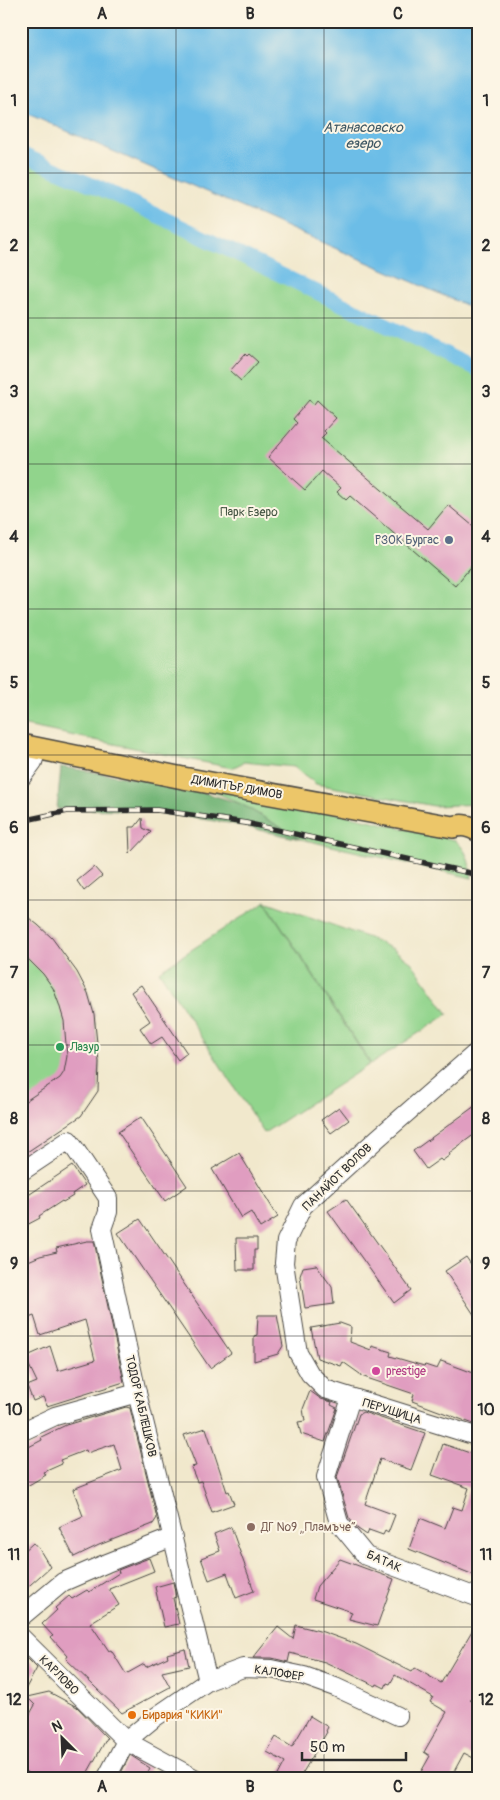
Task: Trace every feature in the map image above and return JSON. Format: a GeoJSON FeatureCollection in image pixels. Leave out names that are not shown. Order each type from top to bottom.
{"type":"FeatureCollection","features":[{"type":"Feature","properties":{"kind":"main road","name":"ДИМИТЪР ДИМОВ"},"geometry":{"type":"LineString","coordinates":[[29,747],[453,827],[468,826],[479,831]]}},
{"type":"Feature","properties":{"kind":"main road","name":"ДИМИТЪР ДИМОВ"},"geometry":{"type":"LineString","coordinates":[[453,827],[458,835],[479,847]]}},
{"type":"Feature","properties":{"kind":"street"},"geometry":{"type":"LineString","coordinates":[[21,778],[33,762],[29,747]]}},
{"type":"Feature","properties":{"kind":"street","name":"ПАНАЙОТ ВОЛОВ"},"geometry":{"type":"LineString","coordinates":[[310,1374],[298,1354],[284,1263],[286,1242],[303,1206],[479,1050]]}},
{"type":"Feature","properties":{"kind":"street","name":"ТОДОР КАБЛЕШКОВ"},"geometry":{"type":"LineString","coordinates":[[21,1172],[69,1140],[108,1198],[108,1212],[102,1229],[137,1393],[208,1681]]}},
{"type":"Feature","properties":{"kind":"street","name":"ПЕРУЩИЦА"},"geometry":{"type":"LineString","coordinates":[[310,1374],[325,1389],[479,1437]]}},
{"type":"Feature","properties":{"kind":"street"},"geometry":{"type":"LineString","coordinates":[[21,1432],[55,1416],[137,1393]]}},
{"type":"Feature","properties":{"kind":"street","name":"БАТАК"},"geometry":{"type":"LineString","coordinates":[[351,1398],[326,1477],[339,1523],[366,1556],[479,1598]]}},
{"type":"Feature","properties":{"kind":"street"},"geometry":{"type":"LineString","coordinates":[[21,1618],[63,1582],[173,1537]]}},
{"type":"Feature","properties":{"kind":"street","name":"КАРЛОВО"},"geometry":{"type":"LineString","coordinates":[[21,1637],[126,1741],[196,1779]]}},
{"type":"Feature","properties":{"kind":"street","name":"КАЛОФЕР"},"geometry":{"type":"LineString","coordinates":[[106,1779],[126,1741],[154,1718],[208,1681],[243,1668],[270,1670],[304,1676],[398,1716]]}},
{"type":"Feature","properties":{"kind":"green space","name":"Парк Езеро"},"geometry":{"type":"Polygon","coordinates":[[[21,153],[120,197],[479,367],[479,804],[434,806],[316,784],[294,767],[244,762],[232,768],[21,725],[21,153]]]}},
{"type":"Feature","properties":{"kind":"green space"},"geometry":{"type":"Polygon","coordinates":[[[61,767],[183,786],[241,804],[300,839],[229,823],[141,810],[57,809],[61,767]]]}},
{"type":"Feature","properties":{"kind":"green space"},"geometry":{"type":"Polygon","coordinates":[[[185,778],[455,840],[469,861],[472,878],[301,839],[241,804],[185,778]]]}},
{"type":"Feature","properties":{"kind":"green space"},"geometry":{"type":"Polygon","coordinates":[[[265,901],[369,938],[393,949],[412,963],[448,1014],[371,1064],[265,901]]]}},
{"type":"Feature","properties":{"kind":"green space"},"geometry":{"type":"Polygon","coordinates":[[[265,902],[370,1064],[264,1133],[159,971],[265,902]]]}},
{"type":"Feature","properties":{"kind":"green space","name":"Лазур"},"geometry":{"type":"Polygon","coordinates":[[[21,913],[52,938],[77,972],[88,993],[94,1014],[99,1062],[98,1091],[81,1116],[21,1155],[21,913]]]}},
{"type":"Feature","properties":{"kind":"water","name":"Атанасовско езеро"},"geometry":{"type":"Polygon","coordinates":[[[21,21],[479,21],[479,311],[21,111],[21,21]]]}},
{"type":"Feature","properties":{"kind":"building"},"geometry":{"type":"Polygon","coordinates":[[[245,354],[247,356],[249,354],[258,362],[241,381],[230,371],[245,354]]]}},
{"type":"Feature","properties":{"kind":"building"},"geometry":{"type":"Polygon","coordinates":[[[309,400],[314,404],[317,400],[336,418],[324,431],[326,433],[321,438],[428,529],[448,505],[479,531],[479,557],[455,586],[350,496],[346,500],[337,492],[341,488],[322,471],[305,490],[268,457],[297,423],[293,419],[309,400]]]}},
{"type":"Feature","properties":{"kind":"building"},"geometry":{"type":"Polygon","coordinates":[[[142,818],[143,828],[151,832],[130,854],[129,827],[135,827],[142,818]]]}},
{"type":"Feature","properties":{"kind":"building"},"geometry":{"type":"Polygon","coordinates":[[[94,867],[102,876],[84,891],[77,881],[94,867]]]}},
{"type":"Feature","properties":{"kind":"building","name":"Лазур"},"geometry":{"type":"Polygon","coordinates":[[[21,912],[52,938],[77,972],[88,993],[94,1014],[99,1062],[98,1091],[81,1116],[21,1156],[21,1104],[60,1078],[64,1072],[67,1056],[64,1021],[53,988],[43,974],[21,952],[21,912]]]}},
{"type":"Feature","properties":{"kind":"building"},"geometry":{"type":"Polygon","coordinates":[[[141,985],[187,1053],[178,1060],[162,1037],[151,1044],[140,1028],[150,1021],[131,992],[141,985]]]}},
{"type":"Feature","properties":{"kind":"building"},"geometry":{"type":"Polygon","coordinates":[[[479,1103],[479,1131],[449,1153],[450,1155],[442,1161],[440,1159],[426,1169],[413,1151],[479,1103]]]}},
{"type":"Feature","properties":{"kind":"building"},"geometry":{"type":"Polygon","coordinates":[[[339,1107],[349,1120],[331,1133],[321,1120],[339,1107]]]}},
{"type":"Feature","properties":{"kind":"building"},"geometry":{"type":"Polygon","coordinates":[[[141,1117],[187,1186],[165,1201],[118,1132],[141,1117]]]}},
{"type":"Feature","properties":{"kind":"building"},"geometry":{"type":"Polygon","coordinates":[[[239,1153],[278,1217],[260,1228],[251,1212],[241,1218],[212,1169],[239,1153]]]}},
{"type":"Feature","properties":{"kind":"building"},"geometry":{"type":"Polygon","coordinates":[[[72,1166],[85,1185],[72,1194],[73,1196],[62,1201],[39,1216],[40,1218],[21,1228],[21,1200],[72,1166]]]}},
{"type":"Feature","properties":{"kind":"building"},"geometry":{"type":"Polygon","coordinates":[[[346,1199],[411,1290],[394,1303],[328,1211],[346,1199]]]}},
{"type":"Feature","properties":{"kind":"building"},"geometry":{"type":"Polygon","coordinates":[[[140,1219],[231,1353],[210,1368],[118,1233],[140,1219]]]}},
{"type":"Feature","properties":{"kind":"building"},"geometry":{"type":"Polygon","coordinates":[[[236,1238],[257,1238],[257,1250],[254,1250],[254,1270],[237,1270],[236,1238]]]}},
{"type":"Feature","properties":{"kind":"building"},"geometry":{"type":"Polygon","coordinates":[[[94,1241],[124,1382],[47,1406],[43,1397],[33,1401],[27,1386],[37,1382],[25,1357],[50,1346],[58,1371],[95,1360],[85,1320],[40,1335],[34,1316],[21,1321],[21,1264],[40,1256],[57,1252],[56,1248],[94,1241]]]}},
{"type":"Feature","properties":{"kind":"building"},"geometry":{"type":"Polygon","coordinates":[[[466,1257],[479,1276],[479,1322],[445,1271],[466,1257]]]}},
{"type":"Feature","properties":{"kind":"building"},"geometry":{"type":"Polygon","coordinates":[[[316,1265],[332,1287],[334,1304],[305,1308],[300,1276],[303,1267],[316,1265]]]}},
{"type":"Feature","properties":{"kind":"building"},"geometry":{"type":"Polygon","coordinates":[[[258,1315],[277,1315],[283,1346],[278,1354],[254,1361],[254,1336],[257,1335],[258,1315]]]}},
{"type":"Feature","properties":{"kind":"building"},"geometry":{"type":"Polygon","coordinates":[[[340,1323],[351,1327],[350,1342],[371,1350],[372,1346],[391,1352],[390,1356],[437,1369],[441,1361],[479,1375],[479,1426],[412,1401],[414,1394],[361,1376],[343,1362],[341,1366],[317,1358],[311,1328],[340,1323]]]}},
{"type":"Feature","properties":{"kind":"building"},"geometry":{"type":"Polygon","coordinates":[[[310,1391],[321,1399],[332,1402],[331,1405],[337,1408],[325,1442],[301,1434],[298,1422],[305,1421],[303,1409],[310,1391]]]}},
{"type":"Feature","properties":{"kind":"building"},"geometry":{"type":"Polygon","coordinates":[[[126,1407],[130,1408],[157,1518],[153,1524],[74,1557],[59,1527],[83,1516],[73,1489],[122,1470],[114,1444],[87,1453],[86,1450],[60,1460],[62,1464],[44,1472],[46,1475],[27,1486],[21,1475],[21,1451],[42,1440],[41,1437],[66,1425],[126,1407]]]}},
{"type":"Feature","properties":{"kind":"building"},"geometry":{"type":"Polygon","coordinates":[[[363,1412],[425,1433],[411,1470],[380,1459],[365,1504],[395,1515],[388,1533],[385,1531],[383,1535],[369,1530],[367,1535],[358,1529],[349,1518],[337,1477],[359,1414],[363,1412]]]}},
{"type":"Feature","properties":{"kind":"building"},"geometry":{"type":"Polygon","coordinates":[[[206,1428],[227,1492],[229,1491],[234,1504],[212,1512],[201,1481],[197,1482],[191,1467],[196,1466],[184,1435],[206,1428]]]}},
{"type":"Feature","properties":{"kind":"building"},"geometry":{"type":"Polygon","coordinates":[[[443,1444],[476,1455],[473,1463],[479,1465],[479,1577],[409,1549],[420,1518],[445,1528],[453,1507],[462,1510],[469,1488],[432,1475],[443,1444]]]}},
{"type":"Feature","properties":{"kind":"building"},"geometry":{"type":"Polygon","coordinates":[[[231,1527],[254,1591],[236,1598],[227,1573],[209,1580],[201,1558],[220,1551],[214,1534],[231,1527]]]}},
{"type":"Feature","properties":{"kind":"building"},"geometry":{"type":"Polygon","coordinates":[[[33,1543],[38,1547],[50,1567],[21,1593],[21,1554],[33,1543]]]}},
{"type":"Feature","properties":{"kind":"building"},"geometry":{"type":"Polygon","coordinates":[[[149,1558],[154,1571],[109,1589],[119,1605],[90,1623],[109,1651],[111,1650],[126,1674],[144,1664],[146,1667],[168,1657],[167,1654],[185,1649],[189,1666],[162,1672],[170,1687],[122,1713],[66,1659],[68,1656],[42,1624],[57,1610],[55,1608],[69,1596],[72,1599],[87,1590],[89,1592],[119,1573],[118,1570],[149,1558]]]}},
{"type":"Feature","properties":{"kind":"building"},"geometry":{"type":"Polygon","coordinates":[[[340,1559],[394,1579],[377,1626],[349,1619],[352,1612],[313,1599],[317,1586],[340,1559]]]}},
{"type":"Feature","properties":{"kind":"building"},"geometry":{"type":"Polygon","coordinates":[[[173,1582],[176,1597],[173,1598],[179,1624],[164,1627],[155,1587],[173,1582]]]}},
{"type":"Feature","properties":{"kind":"building"},"geometry":{"type":"Polygon","coordinates":[[[479,1619],[479,1686],[470,1700],[479,1705],[479,1761],[464,1753],[450,1779],[417,1779],[430,1756],[424,1752],[447,1712],[430,1702],[433,1697],[395,1675],[390,1684],[387,1683],[385,1688],[377,1684],[376,1686],[325,1662],[290,1653],[288,1662],[272,1658],[253,1658],[278,1627],[293,1639],[296,1625],[356,1644],[412,1672],[415,1668],[441,1683],[479,1619]]]}},
{"type":"Feature","properties":{"kind":"building"},"geometry":{"type":"Polygon","coordinates":[[[21,1652],[37,1668],[21,1697],[21,1652]]]}},
{"type":"Feature","properties":{"kind":"building"},"geometry":{"type":"Polygon","coordinates":[[[49,1692],[77,1707],[107,1738],[84,1779],[39,1779],[21,1769],[21,1740],[26,1732],[21,1730],[35,1705],[27,1697],[49,1692]]]}},
{"type":"Feature","properties":{"kind":"building"},"geometry":{"type":"Polygon","coordinates":[[[310,1716],[328,1727],[327,1732],[299,1779],[276,1779],[285,1762],[267,1752],[276,1737],[292,1747],[310,1716]]]}},
{"type":"Feature","properties":{"kind":"building"},"geometry":{"type":"Polygon","coordinates":[[[130,1755],[150,1768],[144,1779],[118,1779],[130,1755]]]}},
{"type":"Feature","properties":{"kind":"waterway"},"geometry":{"type":"LineString","coordinates":[[21,154],[115,195],[479,370]]}},
{"type":"Feature","properties":{"kind":"railway"},"geometry":{"type":"LineString","coordinates":[[21,821],[68,811],[157,810],[246,823],[479,875]]}},
{"type":"Feature","properties":{"kind":"place","name":"РЗОК Бургас"},"geometry":{"type":"Point","coordinates":[449,540]}},
{"type":"Feature","properties":{"kind":"place","name":"Лазур"},"geometry":{"type":"Point","coordinates":[60,1047]}},
{"type":"Feature","properties":{"kind":"place","name":"prestige"},"geometry":{"type":"Point","coordinates":[376,1371]}},
{"type":"Feature","properties":{"kind":"place","name":"ДГ №9 „Пламъче“"},"geometry":{"type":"Point","coordinates":[251,1527]}},
{"type":"Feature","properties":{"kind":"place","name":"Бирария \"КИКИ\""},"geometry":{"type":"Point","coordinates":[132,1715]}}]}
